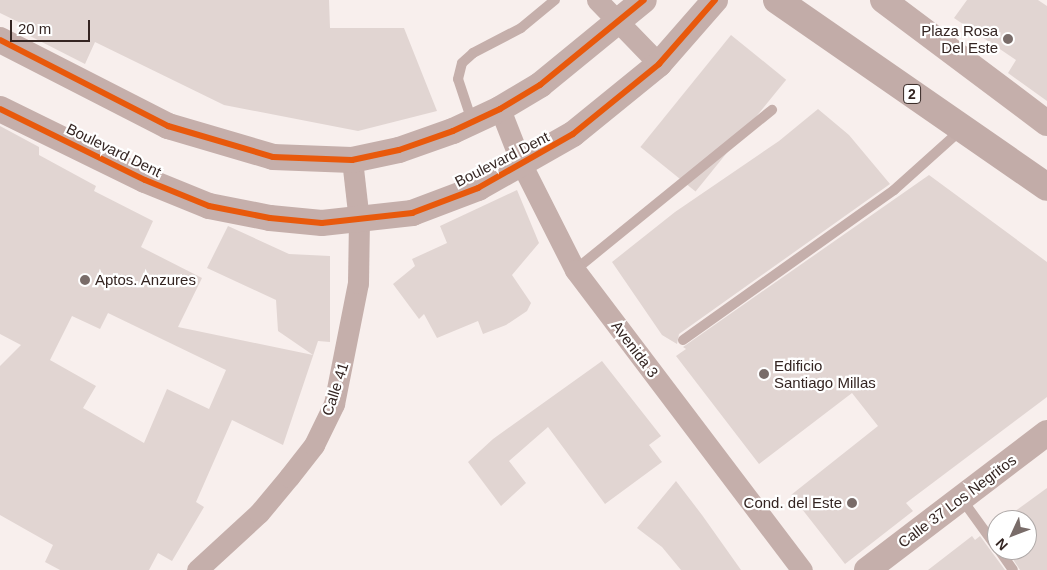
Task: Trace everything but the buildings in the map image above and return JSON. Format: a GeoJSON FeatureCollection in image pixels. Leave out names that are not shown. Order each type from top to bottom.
{"type":"FeatureCollection","features":[{"type":"Feature","properties":{"kind":"highway","name":"2"},"geometry":{"type":"LineString","coordinates":[[778,0],[1047,187]]}},
{"type":"Feature","properties":{"kind":"street"},"geometry":{"type":"LineString","coordinates":[[597,0],[658,64]]}},
{"type":"Feature","properties":{"kind":"street"},"geometry":{"type":"LineString","coordinates":[[0,40],[168,126],[272,157],[352,160],[399,150],[472,122],[500,109],[540,85],[644,0]]}},
{"type":"Feature","properties":{"kind":"street","name":"Boulevard Dent"},"geometry":{"type":"LineString","coordinates":[[0,109],[145,180],[209,206],[270,218],[322,223],[358,221],[412,213],[478,188],[522,165],[574,134],[658,64],[714,0]]}},
{"type":"Feature","properties":{"kind":"street"},"geometry":{"type":"LineString","coordinates":[[883,0],[1047,123]]}},
{"type":"Feature","properties":{"kind":"street","name":"Avenida 3"},"geometry":{"type":"LineString","coordinates":[[500,109],[522,165],[575,270],[802,570]]}},
{"type":"Feature","properties":{"kind":"street","name":"Calle 41"},"geometry":{"type":"LineString","coordinates":[[197,570],[271,499],[314,445],[334,404],[345,359],[358,283],[358,221],[352,160]]}},
{"type":"Feature","properties":{"kind":"street","name":"Calle 37 Los Negritos"},"geometry":{"type":"LineString","coordinates":[[867,570],[1047,433]]}},
{"type":"Feature","properties":{"kind":"lane"},"geometry":{"type":"LineString","coordinates":[[472,122],[458,79],[462,63],[473,52],[521,28],[555,0]]}},
{"type":"Feature","properties":{"kind":"lane"},"geometry":{"type":"LineString","coordinates":[[575,270],[772,110]]}},
{"type":"Feature","properties":{"kind":"lane"},"geometry":{"type":"LineString","coordinates":[[683,340],[894,190],[963,129]]}},
{"type":"Feature","properties":{"kind":"lane"},"geometry":{"type":"LineString","coordinates":[[961,498],[987,534]]}},
{"type":"Feature","properties":{"kind":"cycle path"},"geometry":{"type":"LineString","coordinates":[[0,40],[168,126],[273,157],[352,160],[399,150],[453,131],[500,109],[540,85],[644,0]]}},
{"type":"Feature","properties":{"kind":"cycle path"},"geometry":{"type":"LineString","coordinates":[[0,109],[145,180],[209,206],[270,218],[322,223],[412,213],[478,188],[573,134],[659,64],[715,0]]}},
{"type":"Feature","properties":{"kind":"place","name":"Plaza Rosa Del Este"},"geometry":{"type":"Point","coordinates":[1008,39]}},
{"type":"Feature","properties":{"kind":"place","name":"Aptos. Anzures"},"geometry":{"type":"Point","coordinates":[85,280]}},
{"type":"Feature","properties":{"kind":"place","name":"Edificio Santiago Millas"},"geometry":{"type":"Point","coordinates":[764,374]}},
{"type":"Feature","properties":{"kind":"place","name":"Cond. del Este"},"geometry":{"type":"Point","coordinates":[852,503]}}]}
